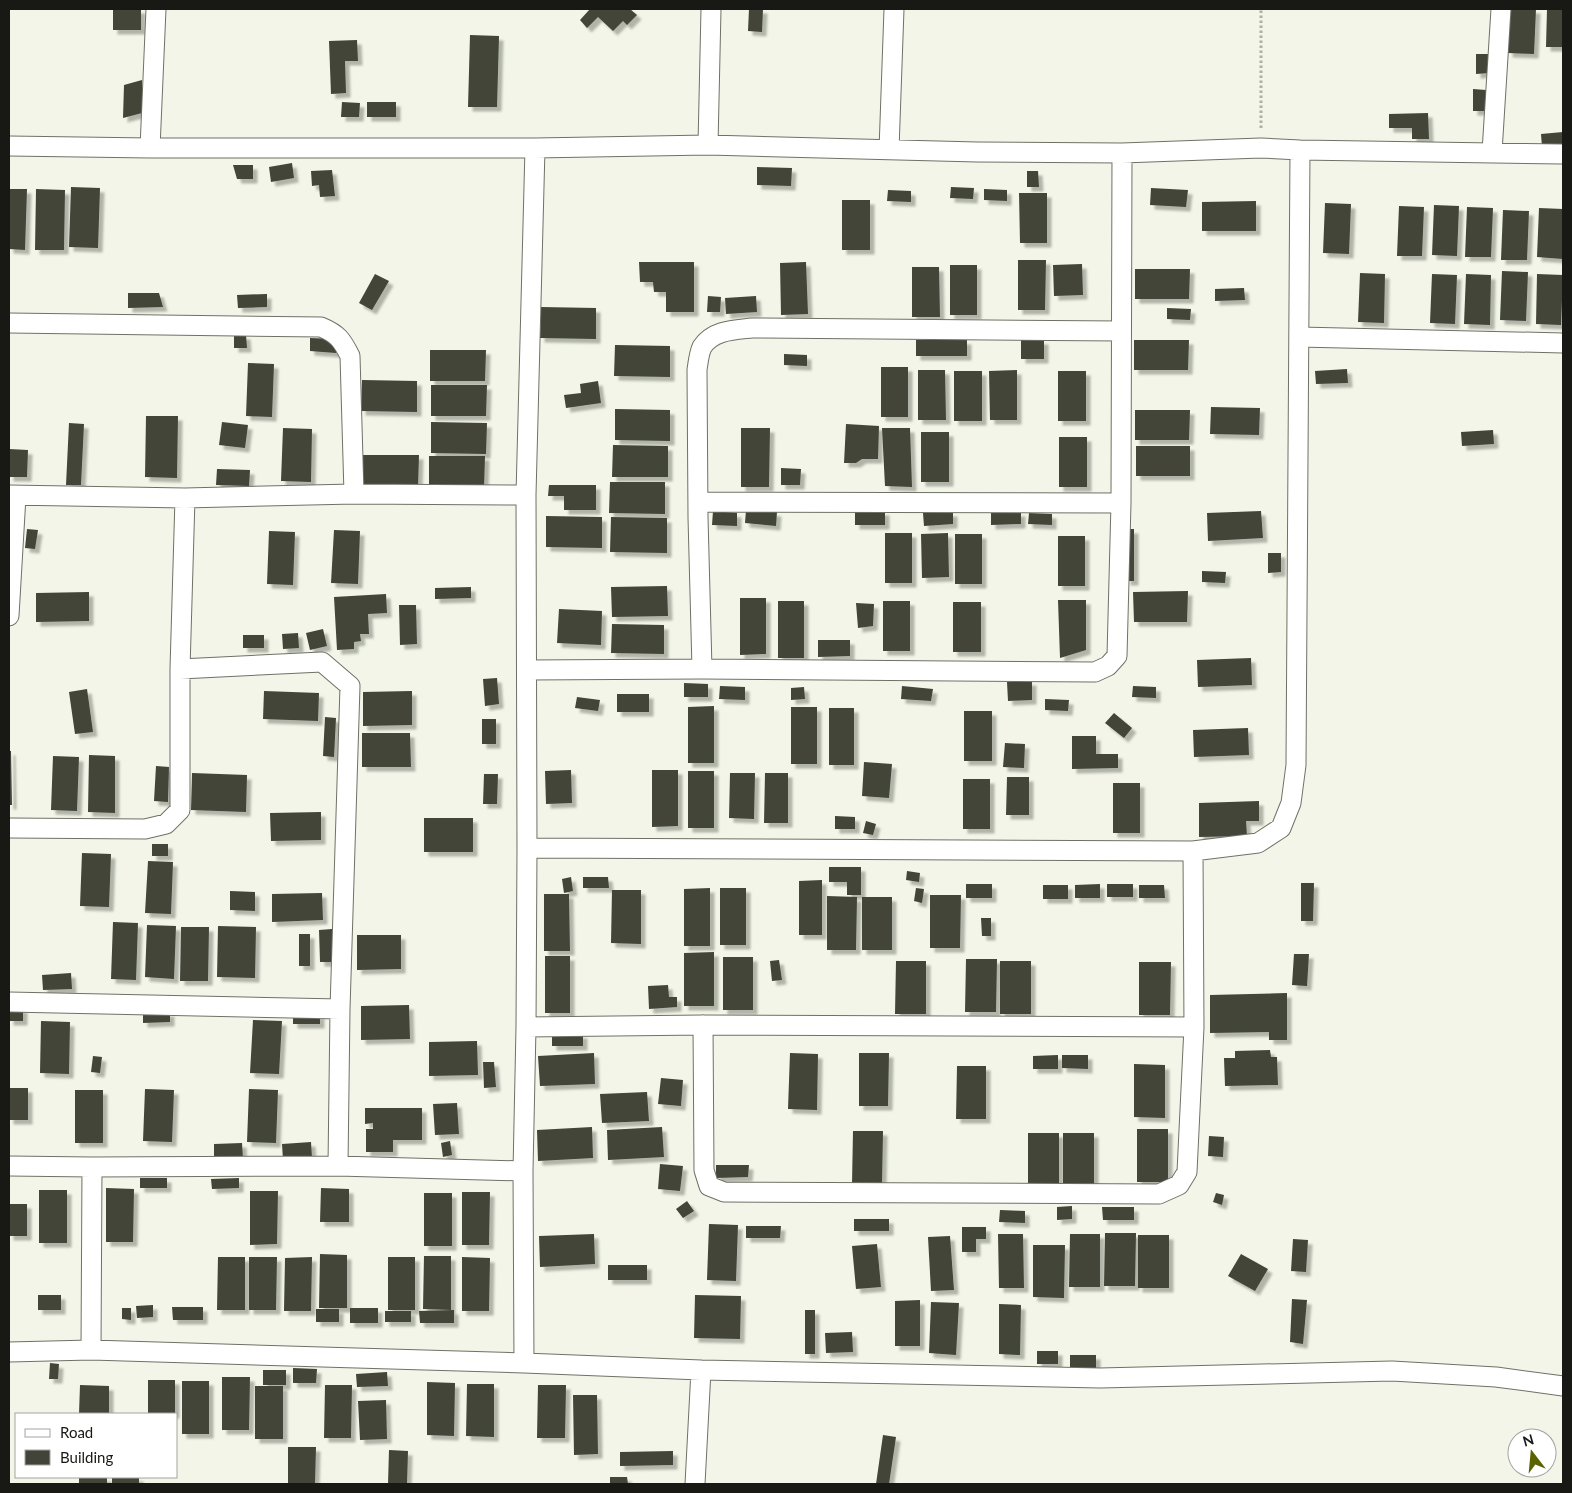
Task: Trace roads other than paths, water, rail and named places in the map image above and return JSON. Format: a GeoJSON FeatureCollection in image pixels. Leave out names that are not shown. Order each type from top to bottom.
{"type":"FeatureCollection","features":[{"type":"Feature","properties":{"kind":"street"},"geometry":{"type":"LineString","coordinates":[[150,148],[156,9]]}},
{"type":"Feature","properties":{"kind":"street"},"geometry":{"type":"LineString","coordinates":[[708,144],[711,9]]}},
{"type":"Feature","properties":{"kind":"street"},"geometry":{"type":"LineString","coordinates":[[889,150],[894,9]]}},
{"type":"Feature","properties":{"kind":"street"},"geometry":{"type":"LineString","coordinates":[[1492,152],[1501,9]]}},
{"type":"Feature","properties":{"kind":"street"},"geometry":{"type":"LineString","coordinates":[[9,146],[535,148],[708,144],[889,150],[1122,153],[1261,148],[1563,154]]}},
{"type":"Feature","properties":{"kind":"street"},"geometry":{"type":"LineString","coordinates":[[524,1363],[523,1171],[527,848],[526,495],[535,148]]}},
{"type":"Feature","properties":{"kind":"street"},"geometry":{"type":"LineString","coordinates":[[527,848],[1194,851],[1258,843],[1281,828],[1291,803],[1296,765],[1300,150]]}},
{"type":"Feature","properties":{"kind":"street"},"geometry":{"type":"LineString","coordinates":[[527,670],[702,669],[1095,672],[1108,666],[1116,656],[1121,503],[1122,153]]}},
{"type":"Feature","properties":{"kind":"street"},"geometry":{"type":"LineString","coordinates":[[9,323],[321,327],[334,332],[343,342],[350,356],[354,494]]}},
{"type":"Feature","properties":{"kind":"street"},"geometry":{"type":"LineString","coordinates":[[702,669],[697,370],[702,347],[714,335],[729,330],[752,328],[1121,331]]}},
{"type":"Feature","properties":{"kind":"street"},"geometry":{"type":"LineString","coordinates":[[1299,338],[1563,343]]}},
{"type":"Feature","properties":{"kind":"street"},"geometry":{"type":"LineString","coordinates":[[9,616],[12,495],[185,498],[354,494],[526,495]]}},
{"type":"Feature","properties":{"kind":"street"},"geometry":{"type":"LineString","coordinates":[[9,828],[145,828],[166,824],[180,810],[180,669],[185,498]]}},
{"type":"Feature","properties":{"kind":"street"},"geometry":{"type":"LineString","coordinates":[[699,502],[1121,503]]}},
{"type":"Feature","properties":{"kind":"street"},"geometry":{"type":"LineString","coordinates":[[180,669],[322,662],[350,686],[340,1009],[338,1166]]}},
{"type":"Feature","properties":{"kind":"street"},"geometry":{"type":"LineString","coordinates":[[703,1025],[704,1170],[709,1186],[724,1192],[1159,1194],[1179,1185],[1187,1172],[1194,1027],[1194,851]]}},
{"type":"Feature","properties":{"kind":"street"},"geometry":{"type":"LineString","coordinates":[[9,1002],[340,1009]]}},
{"type":"Feature","properties":{"kind":"street"},"geometry":{"type":"LineString","coordinates":[[526,1026],[1194,1027]]}},
{"type":"Feature","properties":{"kind":"street"},"geometry":{"type":"LineString","coordinates":[[9,1166],[338,1166],[523,1171]]}},
{"type":"Feature","properties":{"kind":"street"},"geometry":{"type":"LineString","coordinates":[[91,1350],[92,1167]]}},
{"type":"Feature","properties":{"kind":"street"},"geometry":{"type":"LineString","coordinates":[[9,1352],[91,1350],[701,1370],[1100,1378],[1392,1371],[1496,1377],[1563,1386]]}},
{"type":"Feature","properties":{"kind":"street"},"geometry":{"type":"LineString","coordinates":[[695,1484],[701,1370]]}}]}
